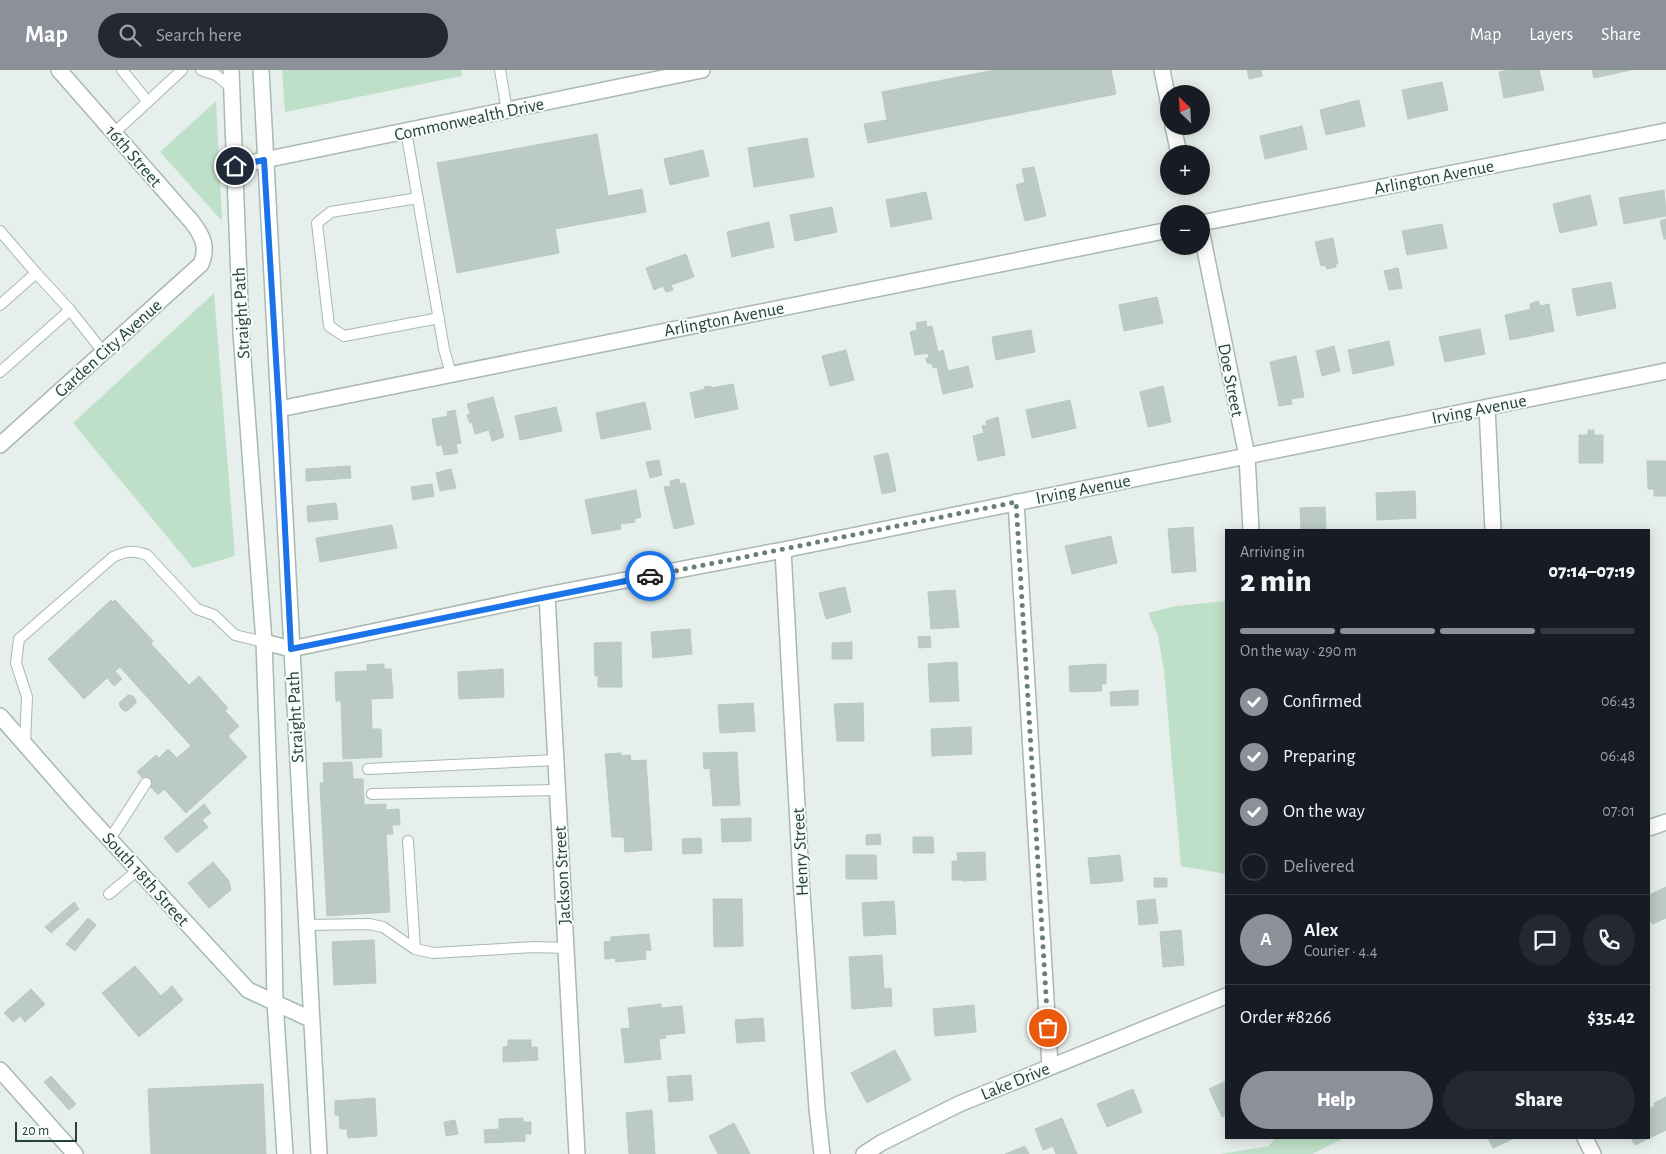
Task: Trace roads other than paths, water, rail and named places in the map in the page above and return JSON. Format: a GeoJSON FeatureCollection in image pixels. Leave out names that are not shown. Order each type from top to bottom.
{"type":"FeatureCollection","features":[{"type":"Feature","properties":{"kind":"street","name":"16th Street"},"geometry":{"type":"LineString","coordinates":[[59,70],[192,222],[204,244]]}},
{"type":"Feature","properties":{"kind":"street","name":"Straight Path"},"geometry":{"type":"LineString","coordinates":[[231,70],[241,332],[264,642],[275,1002],[284,1154]]}},
{"type":"Feature","properties":{"kind":"street","name":"Straight Path"},"geometry":{"type":"LineString","coordinates":[[261,70],[264,160],[279,409],[310,1019],[319,1154]]}},
{"type":"Feature","properties":{"kind":"street","name":"Commonwealth Drive"},"geometry":{"type":"LineString","coordinates":[[235,166],[507,111],[671,73],[702,70]]}},
{"type":"Feature","properties":{"kind":"street"},"geometry":{"type":"LineString","coordinates":[[1162,70],[1165,85]]}},
{"type":"Feature","properties":{"kind":"street","name":"Arlington Avenue"},"geometry":{"type":"LineString","coordinates":[[1210,221],[1666,131]]}},
{"type":"Feature","properties":{"kind":"street","name":"Arlington Avenue"},"geometry":{"type":"LineString","coordinates":[[279,409],[1160,232]]}},
{"type":"Feature","properties":{"kind":"street","name":"Garden City Avenue"},"geometry":{"type":"LineString","coordinates":[[0,446],[201,264],[205,252],[204,244]]}},
{"type":"Feature","properties":{"kind":"street","name":"Doe Street"},"geometry":{"type":"LineString","coordinates":[[1206,255],[1247,456],[1251,529]]}},
{"type":"Feature","properties":{"kind":"street","name":"Irving Avenue"},"geometry":{"type":"LineString","coordinates":[[264,642],[291,649],[547,595],[783,550],[1666,371]]}},
{"type":"Feature","properties":{"kind":"street"},"geometry":{"type":"LineString","coordinates":[[1487,407],[1493,529]]}},
{"type":"Feature","properties":{"kind":"street"},"geometry":{"type":"LineString","coordinates":[[1016,502],[1050,1066]]}},
{"type":"Feature","properties":{"kind":"street","name":"Henry Street"},"geometry":{"type":"LineString","coordinates":[[783,550],[802,889],[817,1108],[822,1154]]}},
{"type":"Feature","properties":{"kind":"street","name":"Jackson Street"},"geometry":{"type":"LineString","coordinates":[[547,595],[576,1154]]}},
{"type":"Feature","properties":{"kind":"street","name":"South 18th Street"},"geometry":{"type":"LineString","coordinates":[[0,716],[248,990],[310,1019]]}},
{"type":"Feature","properties":{"kind":"street"},"geometry":{"type":"LineString","coordinates":[[1650,828],[1666,822]]}},
{"type":"Feature","properties":{"kind":"street","name":"Lake Drive"},"geometry":{"type":"LineString","coordinates":[[864,1154],[881,1143],[958,1104],[1225,996]]}},
{"type":"Feature","properties":{"kind":"street"},"geometry":{"type":"LineString","coordinates":[[0,1070],[75,1154]]}},
{"type":"Feature","properties":{"kind":"street"},"geometry":{"type":"LineString","coordinates":[[1586,1139],[1593,1154]]}},
{"type":"Feature","properties":{"kind":"lane"},"geometry":{"type":"LineString","coordinates":[[122,70],[148,102]]}},
{"type":"Feature","properties":{"kind":"lane"},"geometry":{"type":"LineString","coordinates":[[201,70],[216,75],[232,88]]}},
{"type":"Feature","properties":{"kind":"lane"},"geometry":{"type":"LineString","coordinates":[[500,70],[507,111]]}},
{"type":"Feature","properties":{"kind":"lane"},"geometry":{"type":"LineString","coordinates":[[114,133],[177,72]]}},
{"type":"Feature","properties":{"kind":"lane"},"geometry":{"type":"LineString","coordinates":[[406,132],[438,318],[451,374]]}},
{"type":"Feature","properties":{"kind":"lane"},"geometry":{"type":"LineString","coordinates":[[418,198],[331,212],[317,223],[329,326],[344,336],[438,318]]}},
{"type":"Feature","properties":{"kind":"lane"},"geometry":{"type":"LineString","coordinates":[[0,231],[70,310],[104,353]]}},
{"type":"Feature","properties":{"kind":"lane"},"geometry":{"type":"LineString","coordinates":[[0,305],[36,273]]}},
{"type":"Feature","properties":{"kind":"lane"},"geometry":{"type":"LineString","coordinates":[[0,372],[70,310]]}},
{"type":"Feature","properties":{"kind":"lane"},"geometry":{"type":"LineString","coordinates":[[25,744],[27,697],[16,664],[19,639],[113,557],[126,551],[137,551],[147,554],[197,609],[214,615],[235,635],[264,642]]}},
{"type":"Feature","properties":{"kind":"lane"},"geometry":{"type":"LineString","coordinates":[[368,769],[556,760]]}},
{"type":"Feature","properties":{"kind":"lane"},"geometry":{"type":"LineString","coordinates":[[110,839],[146,783]]}},
{"type":"Feature","properties":{"kind":"lane"},"geometry":{"type":"LineString","coordinates":[[372,794],[557,790]]}},
{"type":"Feature","properties":{"kind":"lane"},"geometry":{"type":"LineString","coordinates":[[408,840],[415,949]]}},
{"type":"Feature","properties":{"kind":"lane"},"geometry":{"type":"LineString","coordinates":[[109,894],[138,870]]}},
{"type":"Feature","properties":{"kind":"lane"},"geometry":{"type":"LineString","coordinates":[[305,925],[369,924],[383,926],[415,949],[433,952],[536,947],[566,948]]}}]}
